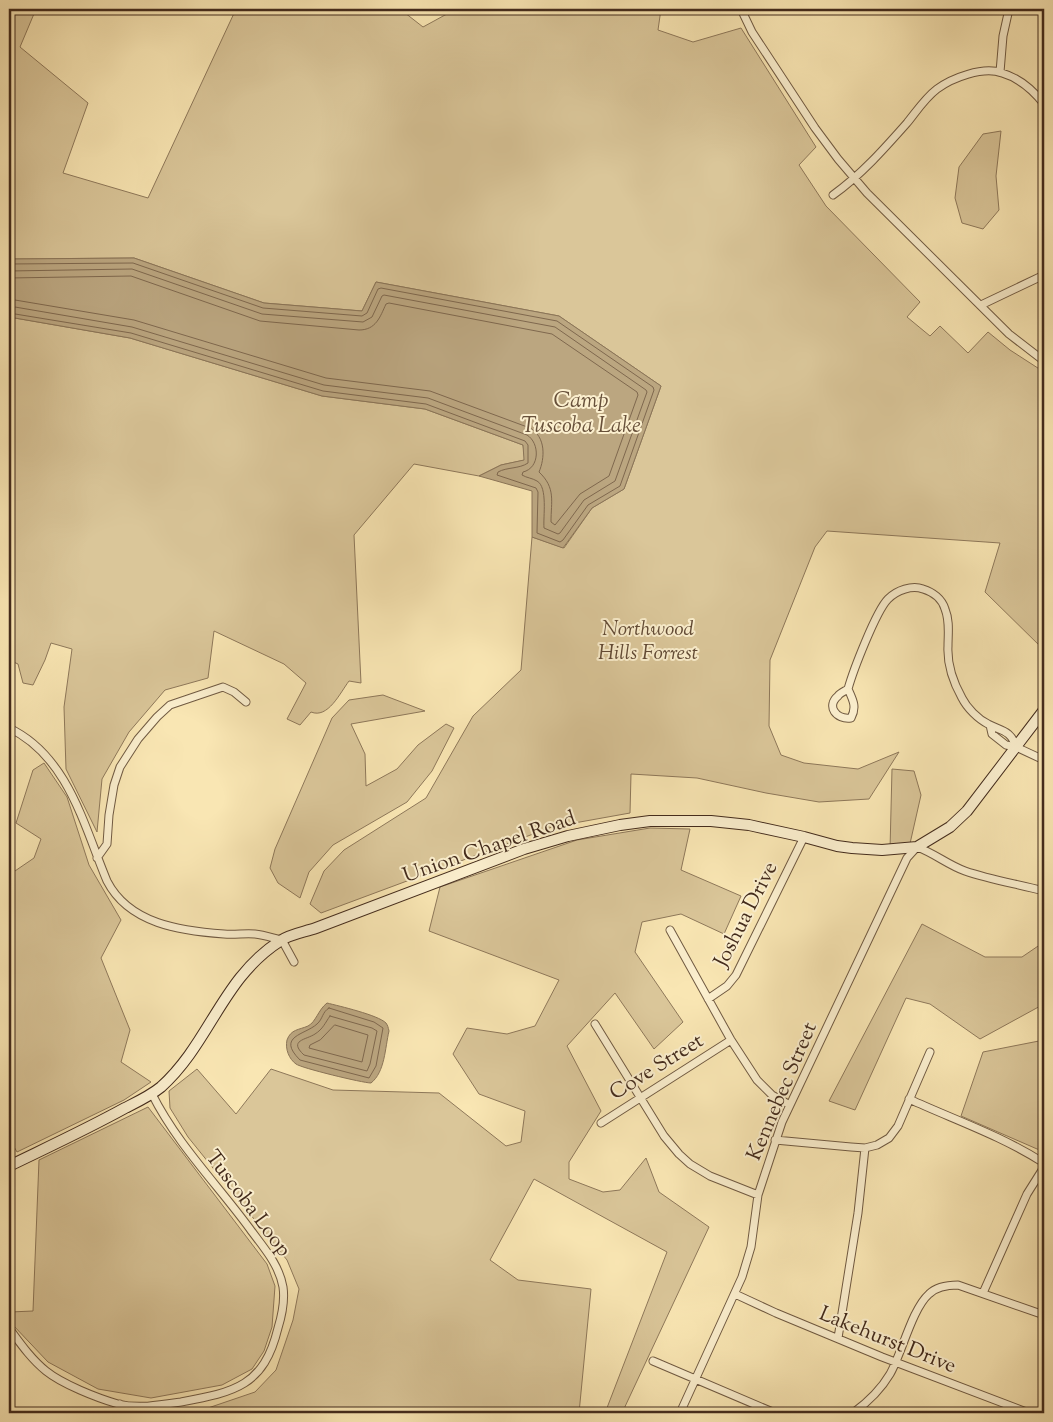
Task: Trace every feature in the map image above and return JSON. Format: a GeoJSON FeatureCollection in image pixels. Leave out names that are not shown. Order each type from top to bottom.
{"type":"FeatureCollection","features":[{"type":"Feature","properties":{"kind":"street"},"geometry":{"type":"LineString","coordinates":[[741,9],[752,32],[789,90],[828,147],[866,193],[1009,334],[1044,362]]}},
{"type":"Feature","properties":{"kind":"street"},"geometry":{"type":"LineString","coordinates":[[1000,72],[1003,36],[1009,9]]}},
{"type":"Feature","properties":{"kind":"street"},"geometry":{"type":"LineString","coordinates":[[833,195],[855,179],[936,90],[963,76],[978,72],[1000,72],[1028,86],[1044,104]]}},
{"type":"Feature","properties":{"kind":"street"},"geometry":{"type":"LineString","coordinates":[[1044,192],[1044,216]]}},
{"type":"Feature","properties":{"kind":"street"},"geometry":{"type":"LineString","coordinates":[[981,305],[1044,275]]}},
{"type":"Feature","properties":{"kind":"street"},"geometry":{"type":"LineString","coordinates":[[848,689],[862,651],[885,603],[896,593],[910,588],[918,588],[932,593],[943,603],[948,624],[948,654],[955,684],[966,705],[990,725],[992,734],[1006,745],[1016,746],[1044,760]]}},
{"type":"Feature","properties":{"kind":"street"},"geometry":{"type":"LineString","coordinates":[[97,858],[107,844],[114,785],[120,767],[138,739],[157,717],[170,705],[223,687],[234,692],[246,702]]}},
{"type":"Feature","properties":{"kind":"street","name":"Union Chapel Road"},"geometry":{"type":"LineString","coordinates":[[9,1166],[106,1119],[152,1094],[171,1077],[190,1055],[218,1009],[244,972],[254,961],[282,940],[524,849],[598,829],[650,821],[711,821],[749,825],[852,848],[882,850],[917,847],[950,827],[967,811],[1044,710]]}},
{"type":"Feature","properties":{"kind":"street"},"geometry":{"type":"LineString","coordinates":[[9,728],[39,749],[61,776],[72,797],[97,858],[115,894],[125,906],[144,917],[203,932],[254,934],[282,940],[294,962]]}},
{"type":"Feature","properties":{"kind":"street","name":"Joshua Drive"},"geometry":{"type":"LineString","coordinates":[[708,999],[727,986],[736,975],[804,837]]}},
{"type":"Feature","properties":{"kind":"street"},"geometry":{"type":"LineString","coordinates":[[917,847],[931,852],[943,861],[964,871],[1044,891]]}},
{"type":"Feature","properties":{"kind":"street","name":"Kennebec Street"},"geometry":{"type":"LineString","coordinates":[[680,1413],[735,1294],[747,1262],[751,1247],[758,1195],[782,1122],[895,881],[907,858],[917,847]]}},
{"type":"Feature","properties":{"kind":"street"},"geometry":{"type":"LineString","coordinates":[[670,930],[731,1040],[761,1086],[790,1105]]}},
{"type":"Feature","properties":{"kind":"street"},"geometry":{"type":"LineString","coordinates":[[594,1024],[668,1142],[690,1164],[710,1176],[758,1195]]}},
{"type":"Feature","properties":{"kind":"street","name":"Cove Street"},"geometry":{"type":"LineString","coordinates":[[601,1122],[731,1040]]}},
{"type":"Feature","properties":{"kind":"street"},"geometry":{"type":"LineString","coordinates":[[775,1140],[865,1148],[877,1145],[889,1138],[898,1126],[930,1052]]}},
{"type":"Feature","properties":{"kind":"street","name":"Tuscoba Loop"},"geometry":{"type":"LineString","coordinates":[[9,1328],[34,1360],[46,1371],[76,1388],[120,1404],[138,1406],[181,1402],[233,1388],[247,1382],[259,1372],[271,1352],[283,1306],[282,1282],[274,1262],[230,1202],[172,1129],[152,1094]]}},
{"type":"Feature","properties":{"kind":"street"},"geometry":{"type":"LineString","coordinates":[[910,1100],[984,1132],[1044,1162]]}},
{"type":"Feature","properties":{"kind":"street"},"geometry":{"type":"LineString","coordinates":[[838,1338],[858,1212],[865,1148]]}},
{"type":"Feature","properties":{"kind":"street"},"geometry":{"type":"LineString","coordinates":[[982,1293],[1027,1194],[1044,1167]]}},
{"type":"Feature","properties":{"kind":"street"},"geometry":{"type":"LineString","coordinates":[[853,1413],[872,1399],[886,1380],[921,1305],[930,1293],[936,1289],[958,1285],[1044,1315]]}},
{"type":"Feature","properties":{"kind":"street","name":"Lakehurst Drive"},"geometry":{"type":"LineString","coordinates":[[735,1294],[896,1362],[1029,1413]]}},
{"type":"Feature","properties":{"kind":"street"},"geometry":{"type":"LineString","coordinates":[[653,1361],[775,1413]]}},
{"type":"Feature","properties":{"kind":"street"},"geometry":{"type":"LineString","coordinates":[[114,1413],[120,1404]]}},
{"type":"Feature","properties":{"kind":"green space","name":"Northwood Hills Forrest"},"geometry":{"type":"Polygon","coordinates":[[[9,9],[36,9],[20,47],[88,103],[63,173],[148,198],[236,9],[400,9],[423,27],[456,9],[661,9],[658,30],[693,42],[741,28],[816,147],[799,165],[826,206],[920,302],[907,317],[930,336],[940,326],[968,353],[988,332],[1010,350],[1044,372],[1044,650],[985,592],[1000,543],[827,531],[815,547],[770,660],[769,726],[781,755],[804,763],[858,769],[899,752],[869,799],[819,802],[697,778],[631,774],[630,813],[552,827],[321,913],[310,904],[324,871],[344,850],[426,798],[473,716],[521,670],[532,537],[564,548],[592,508],[624,489],[661,386],[559,316],[376,282],[362,311],[264,303],[134,258],[9,259],[9,9]]]}},
{"type":"Feature","properties":{"kind":"green space"},"geometry":{"type":"Polygon","coordinates":[[[1001,131],[996,176],[999,210],[983,229],[962,223],[955,198],[959,167],[983,134],[1001,131]]]}},
{"type":"Feature","properties":{"kind":"green space"},"geometry":{"type":"Polygon","coordinates":[[[9,317],[130,338],[322,396],[425,409],[523,445],[525,460],[501,465],[479,476],[414,464],[354,535],[361,683],[349,681],[333,704],[323,712],[311,712],[300,725],[287,719],[306,683],[284,664],[214,631],[208,678],[165,690],[129,732],[102,779],[97,832],[66,769],[64,707],[72,649],[51,643],[33,685],[23,683],[18,664],[9,660],[9,317]]]}},
{"type":"Feature","properties":{"kind":"green space"},"geometry":{"type":"Polygon","coordinates":[[[383,695],[425,711],[351,724],[365,754],[366,786],[397,769],[418,745],[446,724],[454,728],[432,771],[407,802],[333,845],[309,872],[300,898],[278,883],[270,868],[275,849],[332,718],[349,700],[383,695]]]}},
{"type":"Feature","properties":{"kind":"green space"},"geometry":{"type":"Polygon","coordinates":[[[44,763],[67,797],[89,865],[121,920],[101,958],[130,1030],[121,1062],[151,1082],[124,1100],[17,1152],[9,1138],[9,872],[12,873],[34,858],[41,839],[16,823],[33,770],[44,763]]]}},
{"type":"Feature","properties":{"kind":"green space"},"geometry":{"type":"Polygon","coordinates":[[[892,769],[914,771],[921,795],[909,848],[890,850],[892,769]]]}},
{"type":"Feature","properties":{"kind":"green space"},"geometry":{"type":"Polygon","coordinates":[[[650,828],[690,829],[681,870],[741,896],[724,934],[681,914],[642,922],[635,952],[683,1022],[654,1049],[615,993],[567,1046],[601,1111],[569,1162],[569,1179],[603,1192],[620,1190],[646,1158],[659,1192],[709,1227],[622,1413],[605,1413],[667,1252],[534,1179],[490,1260],[518,1280],[591,1289],[579,1413],[499,1413],[494,1411],[453,1413],[152,1413],[205,1409],[255,1392],[276,1370],[293,1320],[299,1289],[287,1260],[188,1137],[170,1108],[169,1091],[197,1069],[236,1114],[271,1069],[333,1090],[439,1093],[506,1146],[521,1142],[525,1111],[479,1094],[453,1054],[467,1028],[507,1034],[535,1026],[559,980],[429,931],[440,887],[577,840],[650,828]]]}},
{"type":"Feature","properties":{"kind":"green space"},"geometry":{"type":"Polygon","coordinates":[[[922,924],[985,957],[1022,957],[1044,942],[1044,1004],[980,1039],[930,1004],[906,998],[855,1110],[829,1101],[922,924]]]}},
{"type":"Feature","properties":{"kind":"green space"},"geometry":{"type":"Polygon","coordinates":[[[1044,1040],[1044,1152],[961,1116],[983,1052],[1044,1040]]]}},
{"type":"Feature","properties":{"kind":"green space"},"geometry":{"type":"Polygon","coordinates":[[[148,1107],[267,1264],[275,1286],[272,1327],[264,1351],[252,1369],[222,1385],[151,1398],[98,1389],[48,1362],[12,1324],[10,1312],[33,1311],[39,1160],[148,1107]]]}},
{"type":"Feature","properties":{"kind":"water","name":"Camp Tuscoba Lake"},"geometry":{"type":"Polygon","coordinates":[[[134,258],[264,303],[362,311],[376,282],[559,316],[661,386],[624,489],[592,508],[563,548],[532,537],[532,491],[479,476],[501,465],[524,460],[523,445],[425,409],[322,396],[130,338],[9,317],[9,259],[134,258]]]}},
{"type":"Feature","properties":{"kind":"water"},"geometry":{"type":"Polygon","coordinates":[[[327,1003],[367,1014],[386,1023],[389,1031],[384,1059],[379,1073],[371,1083],[300,1066],[290,1057],[287,1050],[289,1036],[296,1030],[311,1024],[327,1003]]]}},
{"type":"Feature","properties":{"kind":"waterway"},"geometry":{"type":"LineString","coordinates":[[1041,1302],[1044,1293]]}}]}
